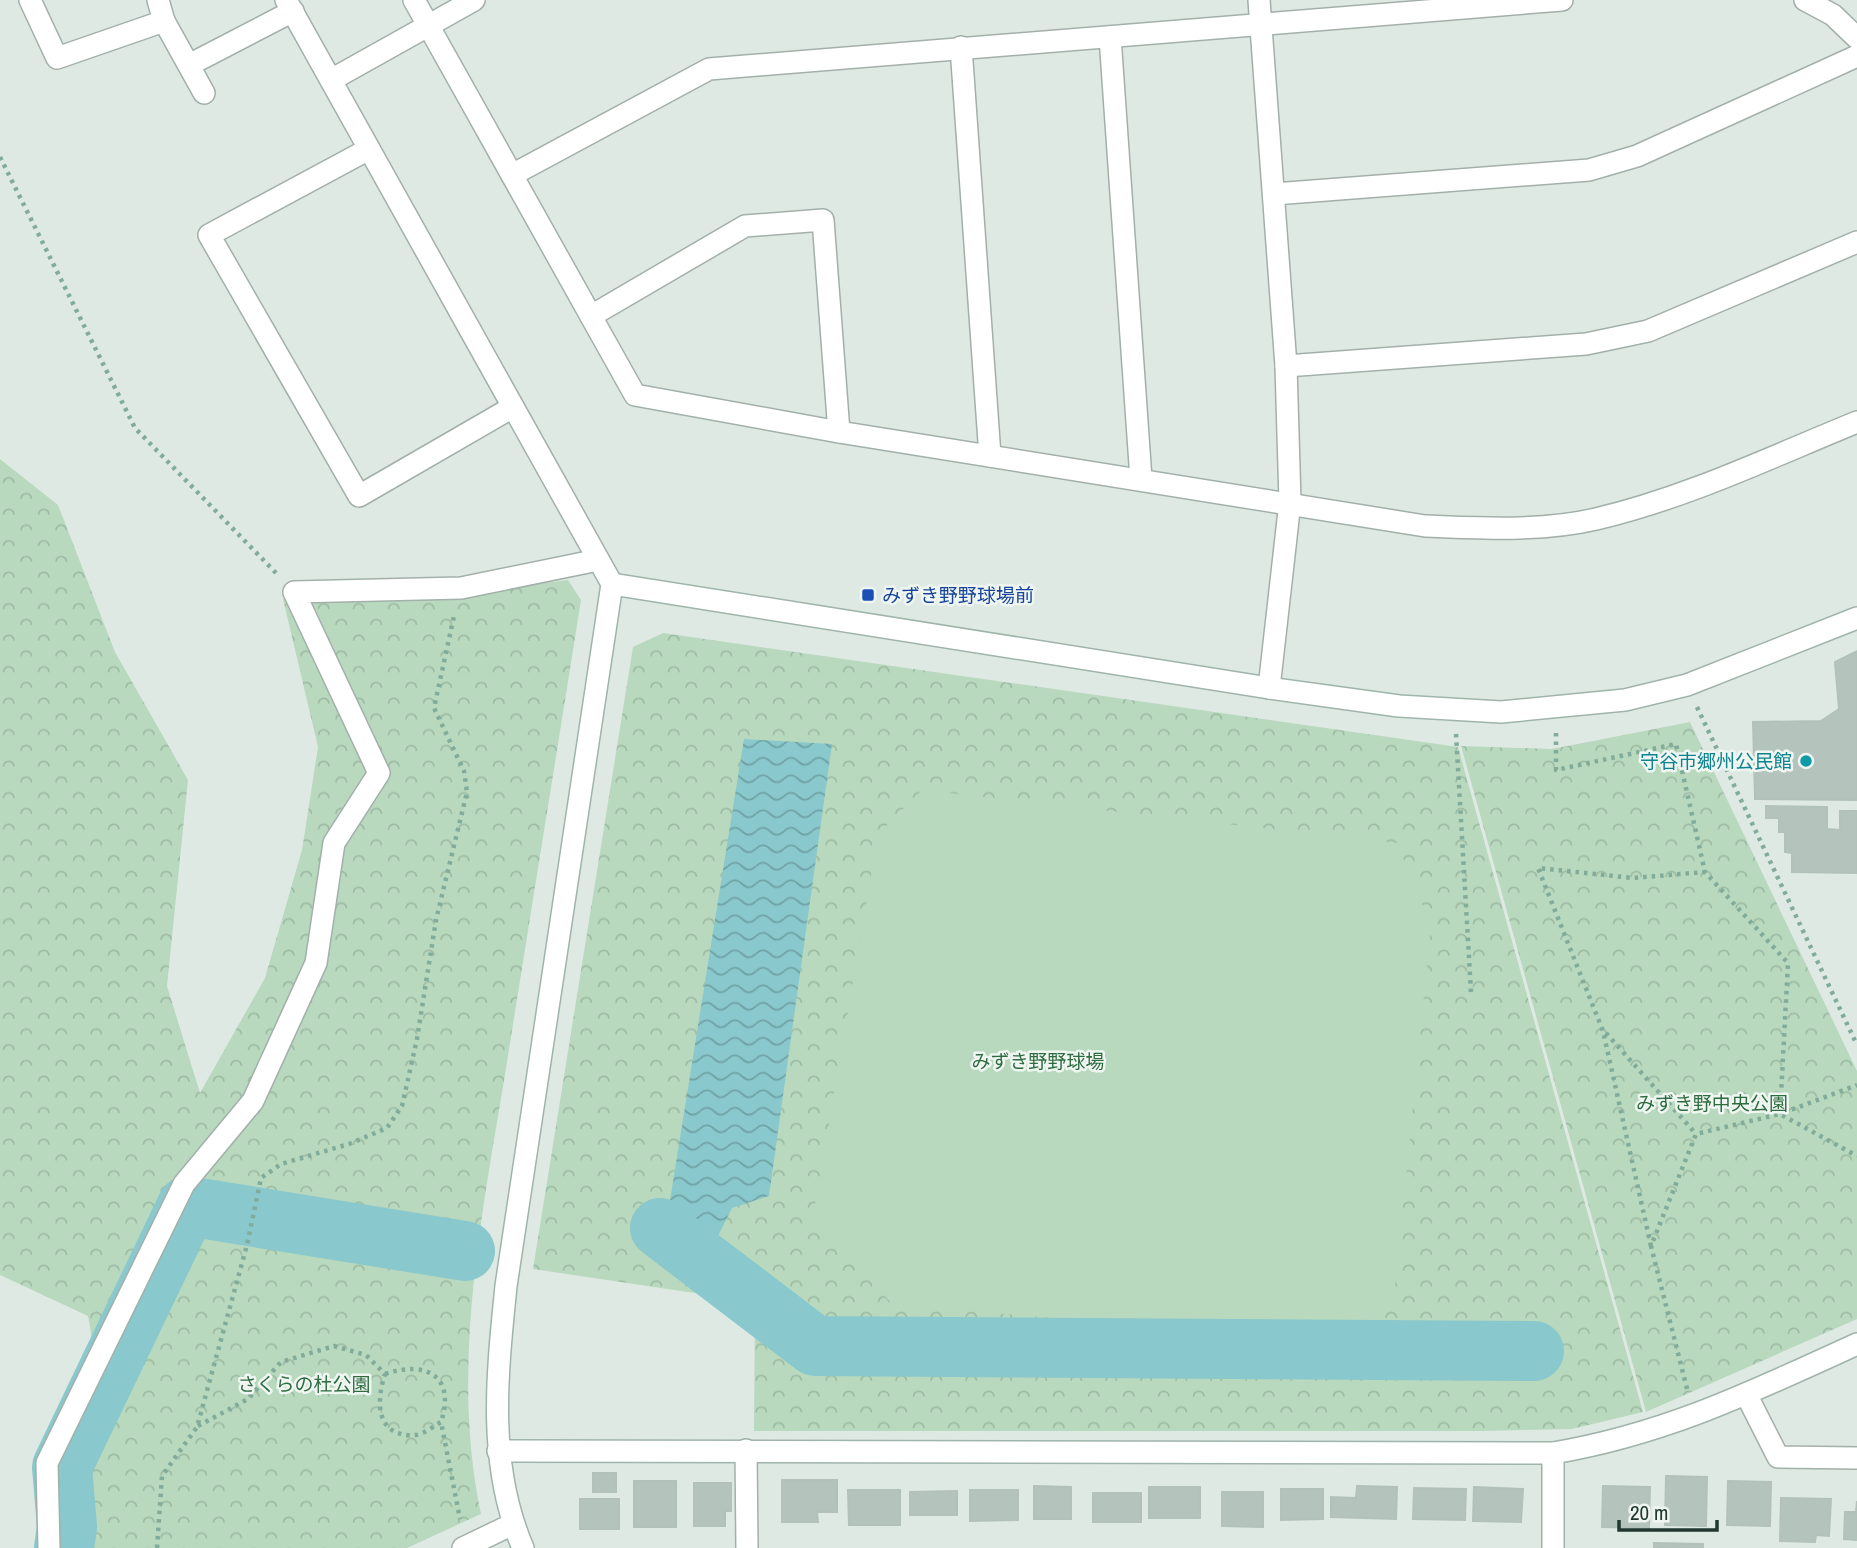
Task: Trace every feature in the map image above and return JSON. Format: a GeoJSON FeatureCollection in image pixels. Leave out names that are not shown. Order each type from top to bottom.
{"type":"FeatureCollection","features":[{"type":"Feature","properties":{"kind":"street"},"geometry":{"type":"LineString","coordinates":[[30,0],[57,58],[161,10],[204,93]]}},
{"type":"Feature","properties":{"kind":"street"},"geometry":{"type":"LineString","coordinates":[[414,0],[635,396],[839,432],[1290,502],[1425,526],[1511,529],[1594,519],[1664,500],[1857,422]]}},
{"type":"Feature","properties":{"kind":"street"},"geometry":{"type":"LineString","coordinates":[[331,80],[474,0]]}},
{"type":"Feature","properties":{"kind":"street"},"geometry":{"type":"LineString","coordinates":[[1259,0],[1286,366],[1290,502],[1269,688]]}},
{"type":"Feature","properties":{"kind":"street"},"geometry":{"type":"LineString","coordinates":[[512,175],[678,83],[709,69],[1562,0]]}},
{"type":"Feature","properties":{"kind":"street"},"geometry":{"type":"LineString","coordinates":[[1805,0],[1833,15],[1857,38]]}},
{"type":"Feature","properties":{"kind":"street"},"geometry":{"type":"LineString","coordinates":[[189,65],[289,6],[612,584],[506,1286],[496,1400],[498,1451],[513,1524],[523,1548]]}},
{"type":"Feature","properties":{"kind":"street"},"geometry":{"type":"LineString","coordinates":[[1110,37],[1140,479]]}},
{"type":"Feature","properties":{"kind":"street"},"geometry":{"type":"LineString","coordinates":[[961,47],[990,456]]}},
{"type":"Feature","properties":{"kind":"street"},"geometry":{"type":"LineString","coordinates":[[1274,194],[1589,170],[1637,156],[1857,57]]}},
{"type":"Feature","properties":{"kind":"street"},"geometry":{"type":"LineString","coordinates":[[369,149],[209,235],[359,496],[513,407]]}},
{"type":"Feature","properties":{"kind":"street"},"geometry":{"type":"LineString","coordinates":[[591,316],[745,226],[823,220],[839,432]]}},
{"type":"Feature","properties":{"kind":"street"},"geometry":{"type":"LineString","coordinates":[[1286,366],[1586,344],[1648,331],[1857,242]]}},
{"type":"Feature","properties":{"kind":"street"},"geometry":{"type":"LineString","coordinates":[[49,1548],[47,1463],[184,1184],[253,1101],[316,963],[334,843],[379,774],[294,592],[461,588],[598,560]]}},
{"type":"Feature","properties":{"kind":"street"},"geometry":{"type":"LineString","coordinates":[[612,584],[1269,688],[1399,706],[1501,712],[1625,700],[1687,685],[1857,618]]}},
{"type":"Feature","properties":{"kind":"street"},"geometry":{"type":"LineString","coordinates":[[498,1451],[1553,1453],[1604,1444],[1695,1417],[1857,1344]]}},
{"type":"Feature","properties":{"kind":"street"},"geometry":{"type":"LineString","coordinates":[[1746,1394],[1778,1457],[1857,1458]]}},
{"type":"Feature","properties":{"kind":"street"},"geometry":{"type":"LineString","coordinates":[[746,1450],[747,1548]]}},
{"type":"Feature","properties":{"kind":"street"},"geometry":{"type":"LineString","coordinates":[[1553,1453],[1553,1548]]}},
{"type":"Feature","properties":{"kind":"street"},"geometry":{"type":"LineString","coordinates":[[464,1548],[513,1524]]}},
{"type":"Feature","properties":{"kind":"path"},"geometry":{"type":"LineString","coordinates":[[0,157],[135,428],[294,592]]}},
{"type":"Feature","properties":{"kind":"path"},"geometry":{"type":"LineString","coordinates":[[157,1548],[162,1476],[197,1427],[247,1245],[261,1178],[281,1164],[349,1144],[387,1128],[402,1106],[417,1039],[436,920],[467,792],[464,771],[433,708],[461,588]]}},
{"type":"Feature","properties":{"kind":"path"},"geometry":{"type":"LineString","coordinates":[[1687,685],[1745,802],[1857,1045]]}},
{"type":"Feature","properties":{"kind":"path"},"geometry":{"type":"LineString","coordinates":[[1556,708],[1556,770],[1676,744],[1705,872],[1788,963],[1780,1114]]}},
{"type":"Feature","properties":{"kind":"path"},"geometry":{"type":"LineString","coordinates":[[1454,709],[1471,992]]}},
{"type":"Feature","properties":{"kind":"path"},"geometry":{"type":"LineString","coordinates":[[1695,1417],[1650,1246],[1603,1031],[1538,868],[1633,878],[1705,872]]}},
{"type":"Feature","properties":{"kind":"path"},"geometry":{"type":"LineString","coordinates":[[1603,1031],[1696,1134]]}},
{"type":"Feature","properties":{"kind":"path"},"geometry":{"type":"LineString","coordinates":[[1696,1134],[1780,1114],[1857,1085]]}},
{"type":"Feature","properties":{"kind":"path"},"geometry":{"type":"LineString","coordinates":[[1780,1114],[1857,1156]]}},
{"type":"Feature","properties":{"kind":"path"},"geometry":{"type":"LineString","coordinates":[[1650,1246],[1696,1134]]}},
{"type":"Feature","properties":{"kind":"path"},"geometry":{"type":"LineString","coordinates":[[197,1427],[248,1399],[281,1362],[334,1346],[366,1355],[385,1374]]}},
{"type":"Feature","properties":{"kind":"path"},"geometry":{"type":"LineString","coordinates":[[385,1374],[406,1367],[427,1370],[442,1386],[447,1404],[441,1422],[464,1548]]}},
{"type":"Feature","properties":{"kind":"path"},"geometry":{"type":"LineString","coordinates":[[385,1374],[378,1395],[381,1418],[395,1433],[418,1435],[441,1422]]}},
{"type":"Feature","properties":{"kind":"green space","name":"さくらの杜公園"},"geometry":{"type":"Polygon","coordinates":[[[0,459],[58,505],[115,652],[188,780],[167,986],[200,1093],[265,978],[302,850],[318,747],[283,599],[484,591],[568,580],[581,600],[480,1227],[469,1342],[468,1400],[472,1457],[481,1514],[407,1548],[75,1548],[81,1470],[106,1420],[88,1316],[0,1275],[0,459]]]}},
{"type":"Feature","properties":{"kind":"green space","name":"みずき野野球場"},"geometry":{"type":"Polygon","coordinates":[[[663,633],[1458,747],[1643,1412],[1572,1429],[1484,1431],[754,1431],[755,1302],[533,1269],[633,647],[663,633]]]}},
{"type":"Feature","properties":{"kind":"green space","name":"みずき野中央公園"},"geometry":{"type":"Polygon","coordinates":[[[1690,722],[1857,1071],[1857,1319],[1646,1412],[1461,746],[1552,749],[1690,722]]]}},
{"type":"Feature","properties":{"kind":"green space"},"geometry":{"type":"Polygon","coordinates":[[[922,790],[1397,843],[1431,925],[1394,1297],[1346,1339],[894,1306],[813,1218],[878,834],[922,790]]]}},
{"type":"Feature","properties":{"kind":"water"},"geometry":{"type":"Polygon","coordinates":[[[744,739],[832,744],[769,1196],[732,1208],[710,1252],[667,1219],[744,739]]]}},
{"type":"Feature","properties":{"kind":"building","name":"守谷市郷州公民館"},"geometry":{"type":"Polygon","coordinates":[[[1857,651],[1857,800],[1755,799],[1753,722],[1821,721],[1839,709],[1835,662],[1857,651]]]}},
{"type":"Feature","properties":{"kind":"building"},"geometry":{"type":"Polygon","coordinates":[[[1766,806],[1827,807],[1827,829],[1840,830],[1840,811],[1857,811],[1857,873],[1792,872],[1792,853],[1785,852],[1785,832],[1779,832],[1779,818],[1766,818],[1766,806]]]}},
{"type":"Feature","properties":{"kind":"building"},"geometry":{"type":"Polygon","coordinates":[[[593,1473],[616,1473],[616,1492],[593,1492],[593,1473]]]}},
{"type":"Feature","properties":{"kind":"building"},"geometry":{"type":"Polygon","coordinates":[[[1666,1476],[1707,1477],[1706,1526],[1665,1525],[1666,1476]]]}},
{"type":"Feature","properties":{"kind":"building"},"geometry":{"type":"Polygon","coordinates":[[[782,1480],[837,1480],[837,1512],[817,1512],[818,1522],[782,1522],[782,1480]]]}},
{"type":"Feature","properties":{"kind":"building"},"geometry":{"type":"Polygon","coordinates":[[[634,1481],[676,1481],[676,1527],[634,1527],[634,1481]]]}},
{"type":"Feature","properties":{"kind":"building"},"geometry":{"type":"Polygon","coordinates":[[[1728,1481],[1771,1482],[1770,1526],[1727,1525],[1728,1481]]]}},
{"type":"Feature","properties":{"kind":"building"},"geometry":{"type":"Polygon","coordinates":[[[694,1483],[731,1483],[731,1511],[725,1511],[725,1526],[694,1526],[694,1483]]]}},
{"type":"Feature","properties":{"kind":"building"},"geometry":{"type":"Polygon","coordinates":[[[1034,1486],[1071,1487],[1071,1519],[1034,1519],[1034,1486]]]}},
{"type":"Feature","properties":{"kind":"building"},"geometry":{"type":"Polygon","coordinates":[[[1357,1486],[1397,1487],[1396,1519],[1331,1517],[1331,1497],[1356,1498],[1357,1486]]]}},
{"type":"Feature","properties":{"kind":"building"},"geometry":{"type":"Polygon","coordinates":[[[1603,1486],[1650,1487],[1649,1528],[1602,1527],[1603,1486]]]}},
{"type":"Feature","properties":{"kind":"building"},"geometry":{"type":"Polygon","coordinates":[[[1149,1487],[1200,1487],[1200,1518],[1149,1518],[1149,1487]]]}},
{"type":"Feature","properties":{"kind":"building"},"geometry":{"type":"Polygon","coordinates":[[[1474,1487],[1523,1489],[1521,1522],[1473,1521],[1474,1487]]]}},
{"type":"Feature","properties":{"kind":"building"},"geometry":{"type":"Polygon","coordinates":[[[1414,1488],[1466,1489],[1465,1520],[1413,1519],[1414,1488]]]}},
{"type":"Feature","properties":{"kind":"building"},"geometry":{"type":"Polygon","coordinates":[[[1281,1489],[1323,1489],[1323,1519],[1281,1520],[1281,1489]]]}},
{"type":"Feature","properties":{"kind":"building"},"geometry":{"type":"Polygon","coordinates":[[[848,1490],[900,1490],[900,1525],[849,1525],[848,1490]]]}},
{"type":"Feature","properties":{"kind":"building"},"geometry":{"type":"Polygon","coordinates":[[[970,1490],[1018,1490],[1018,1520],[970,1521],[970,1490]]]}},
{"type":"Feature","properties":{"kind":"building"},"geometry":{"type":"Polygon","coordinates":[[[957,1491],[957,1515],[910,1515],[910,1492],[957,1491]]]}},
{"type":"Feature","properties":{"kind":"building"},"geometry":{"type":"Polygon","coordinates":[[[1222,1492],[1263,1492],[1263,1527],[1222,1526],[1222,1492]]]}},
{"type":"Feature","properties":{"kind":"building"},"geometry":{"type":"Polygon","coordinates":[[[1093,1493],[1141,1493],[1141,1522],[1093,1522],[1093,1493]]]}},
{"type":"Feature","properties":{"kind":"building"},"geometry":{"type":"Polygon","coordinates":[[[1781,1498],[1831,1499],[1829,1536],[1816,1535],[1815,1542],[1780,1541],[1781,1498]]]}},
{"type":"Feature","properties":{"kind":"building"},"geometry":{"type":"Polygon","coordinates":[[[580,1499],[619,1499],[619,1529],[580,1529],[580,1499]]]}},
{"type":"Feature","properties":{"kind":"building"},"geometry":{"type":"Polygon","coordinates":[[[1857,1501],[1857,1540],[1844,1539],[1845,1512],[1856,1512],[1857,1501]]]}},
{"type":"Feature","properties":{"kind":"building"},"geometry":{"type":"Polygon","coordinates":[[[1654,1543],[1703,1544],[1703,1548],[1654,1548],[1654,1543]]]}},
{"type":"Feature","properties":{"kind":"waterway"},"geometry":{"type":"LineString","coordinates":[[64,1548],[67,1527],[62,1467],[187,1206],[465,1251]]}},
{"type":"Feature","properties":{"kind":"waterway"},"geometry":{"type":"LineString","coordinates":[[660,1228],[815,1346],[1534,1351]]}},
{"type":"Feature","properties":{"kind":"place","name":"みずき野野球場前"},"geometry":{"type":"Point","coordinates":[868,595]}},
{"type":"Feature","properties":{"kind":"place","name":"守谷市郷州公民館"},"geometry":{"type":"Point","coordinates":[1806,761]}}]}
